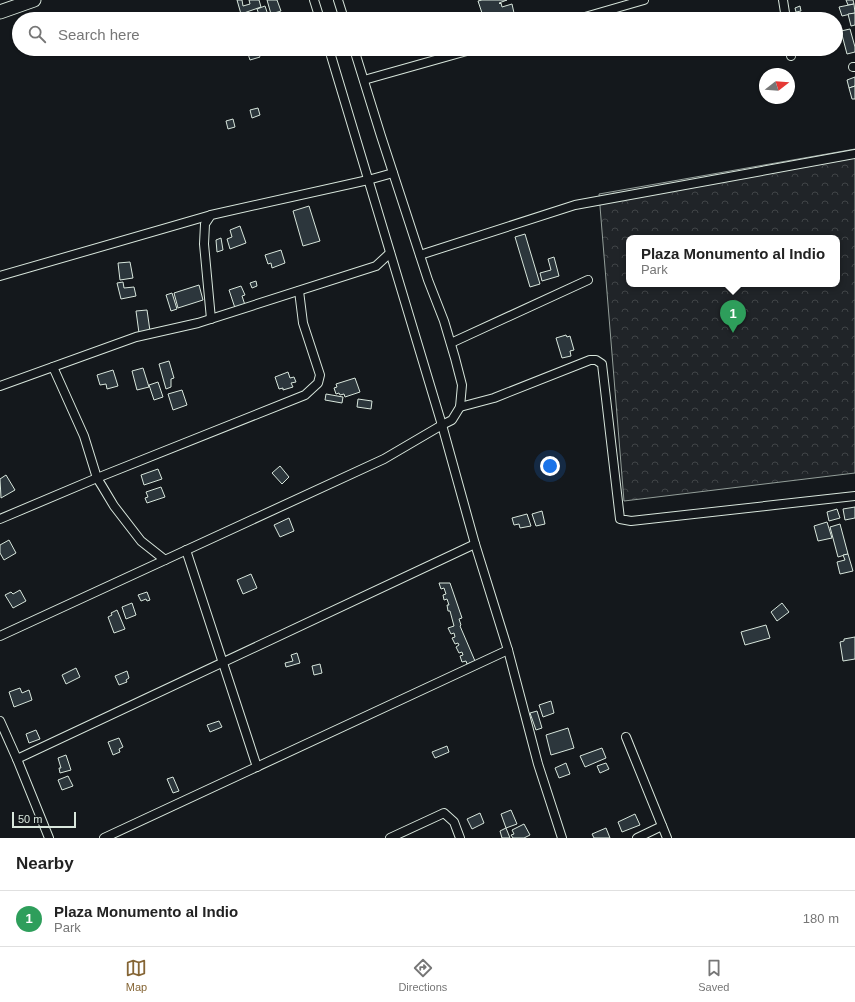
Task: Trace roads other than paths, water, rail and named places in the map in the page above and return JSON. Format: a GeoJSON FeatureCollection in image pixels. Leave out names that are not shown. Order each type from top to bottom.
{"type":"FeatureCollection","features":[{"type":"Feature","properties":{"kind":"highway"},"geometry":{"type":"LineString","coordinates":[[0,12],[17,3],[34,0]]}},
{"type":"Feature","properties":{"kind":"street"},"geometry":{"type":"LineString","coordinates":[[314,0],[318,12]]}},
{"type":"Feature","properties":{"kind":"street"},"geometry":{"type":"LineString","coordinates":[[338,0],[342,12]]}},
{"type":"Feature","properties":{"kind":"street"},"geometry":{"type":"LineString","coordinates":[[599,12],[629,2],[644,0]]}},
{"type":"Feature","properties":{"kind":"street"},"geometry":{"type":"LineString","coordinates":[[783,0],[785,12]]}},
{"type":"Feature","properties":{"kind":"street"},"geometry":{"type":"LineString","coordinates":[[331,56],[442,424],[475,544],[508,650],[538,764],[562,838]]}},
{"type":"Feature","properties":{"kind":"street"},"geometry":{"type":"LineString","coordinates":[[0,636],[384,459],[442,424],[452,420],[460,407],[462,385],[451,343],[420,255],[356,56]]}},
{"type":"Feature","properties":{"kind":"street"},"geometry":{"type":"LineString","coordinates":[[364,80],[449,56]]}},
{"type":"Feature","properties":{"kind":"street"},"geometry":{"type":"LineString","coordinates":[[420,255],[575,205],[855,154]]}},
{"type":"Feature","properties":{"kind":"street"},"geometry":{"type":"LineString","coordinates":[[0,276],[211,215],[393,173]]}},
{"type":"Feature","properties":{"kind":"street"},"geometry":{"type":"LineString","coordinates":[[211,215],[205,224],[204,244],[211,319]]}},
{"type":"Feature","properties":{"kind":"street"},"geometry":{"type":"LineString","coordinates":[[0,386],[136,337],[211,319],[376,266],[390,253]]}},
{"type":"Feature","properties":{"kind":"street"},"geometry":{"type":"LineString","coordinates":[[451,343],[588,280]]}},
{"type":"Feature","properties":{"kind":"street"},"geometry":{"type":"LineString","coordinates":[[0,519],[97,478],[305,395],[318,383],[320,375],[303,323],[299,291]]}},
{"type":"Feature","properties":{"kind":"street"},"geometry":{"type":"LineString","coordinates":[[460,407],[494,398],[590,360],[596,360],[602,364],[620,520],[631,521],[855,496]]}},
{"type":"Feature","properties":{"kind":"street"},"geometry":{"type":"LineString","coordinates":[[53,367],[84,436],[97,478],[114,506],[142,541],[165,560]]}},
{"type":"Feature","properties":{"kind":"street"},"geometry":{"type":"LineString","coordinates":[[17,759],[475,544]]}},
{"type":"Feature","properties":{"kind":"street"},"geometry":{"type":"LineString","coordinates":[[186,550],[257,767]]}},
{"type":"Feature","properties":{"kind":"street"},"geometry":{"type":"LineString","coordinates":[[104,838],[508,650]]}},
{"type":"Feature","properties":{"kind":"street"},"geometry":{"type":"LineString","coordinates":[[0,721],[49,838]]}},
{"type":"Feature","properties":{"kind":"street"},"geometry":{"type":"LineString","coordinates":[[626,737],[667,838]]}},
{"type":"Feature","properties":{"kind":"street"},"geometry":{"type":"LineString","coordinates":[[390,838],[444,812],[454,822],[460,838]]}},
{"type":"Feature","properties":{"kind":"street"},"geometry":{"type":"LineString","coordinates":[[637,838],[662,826]]}},
{"type":"Feature","properties":{"kind":"place","name":"Plaza Monumento al Indio"},"geometry":{"type":"Point","coordinates":[733,333]}}]}
